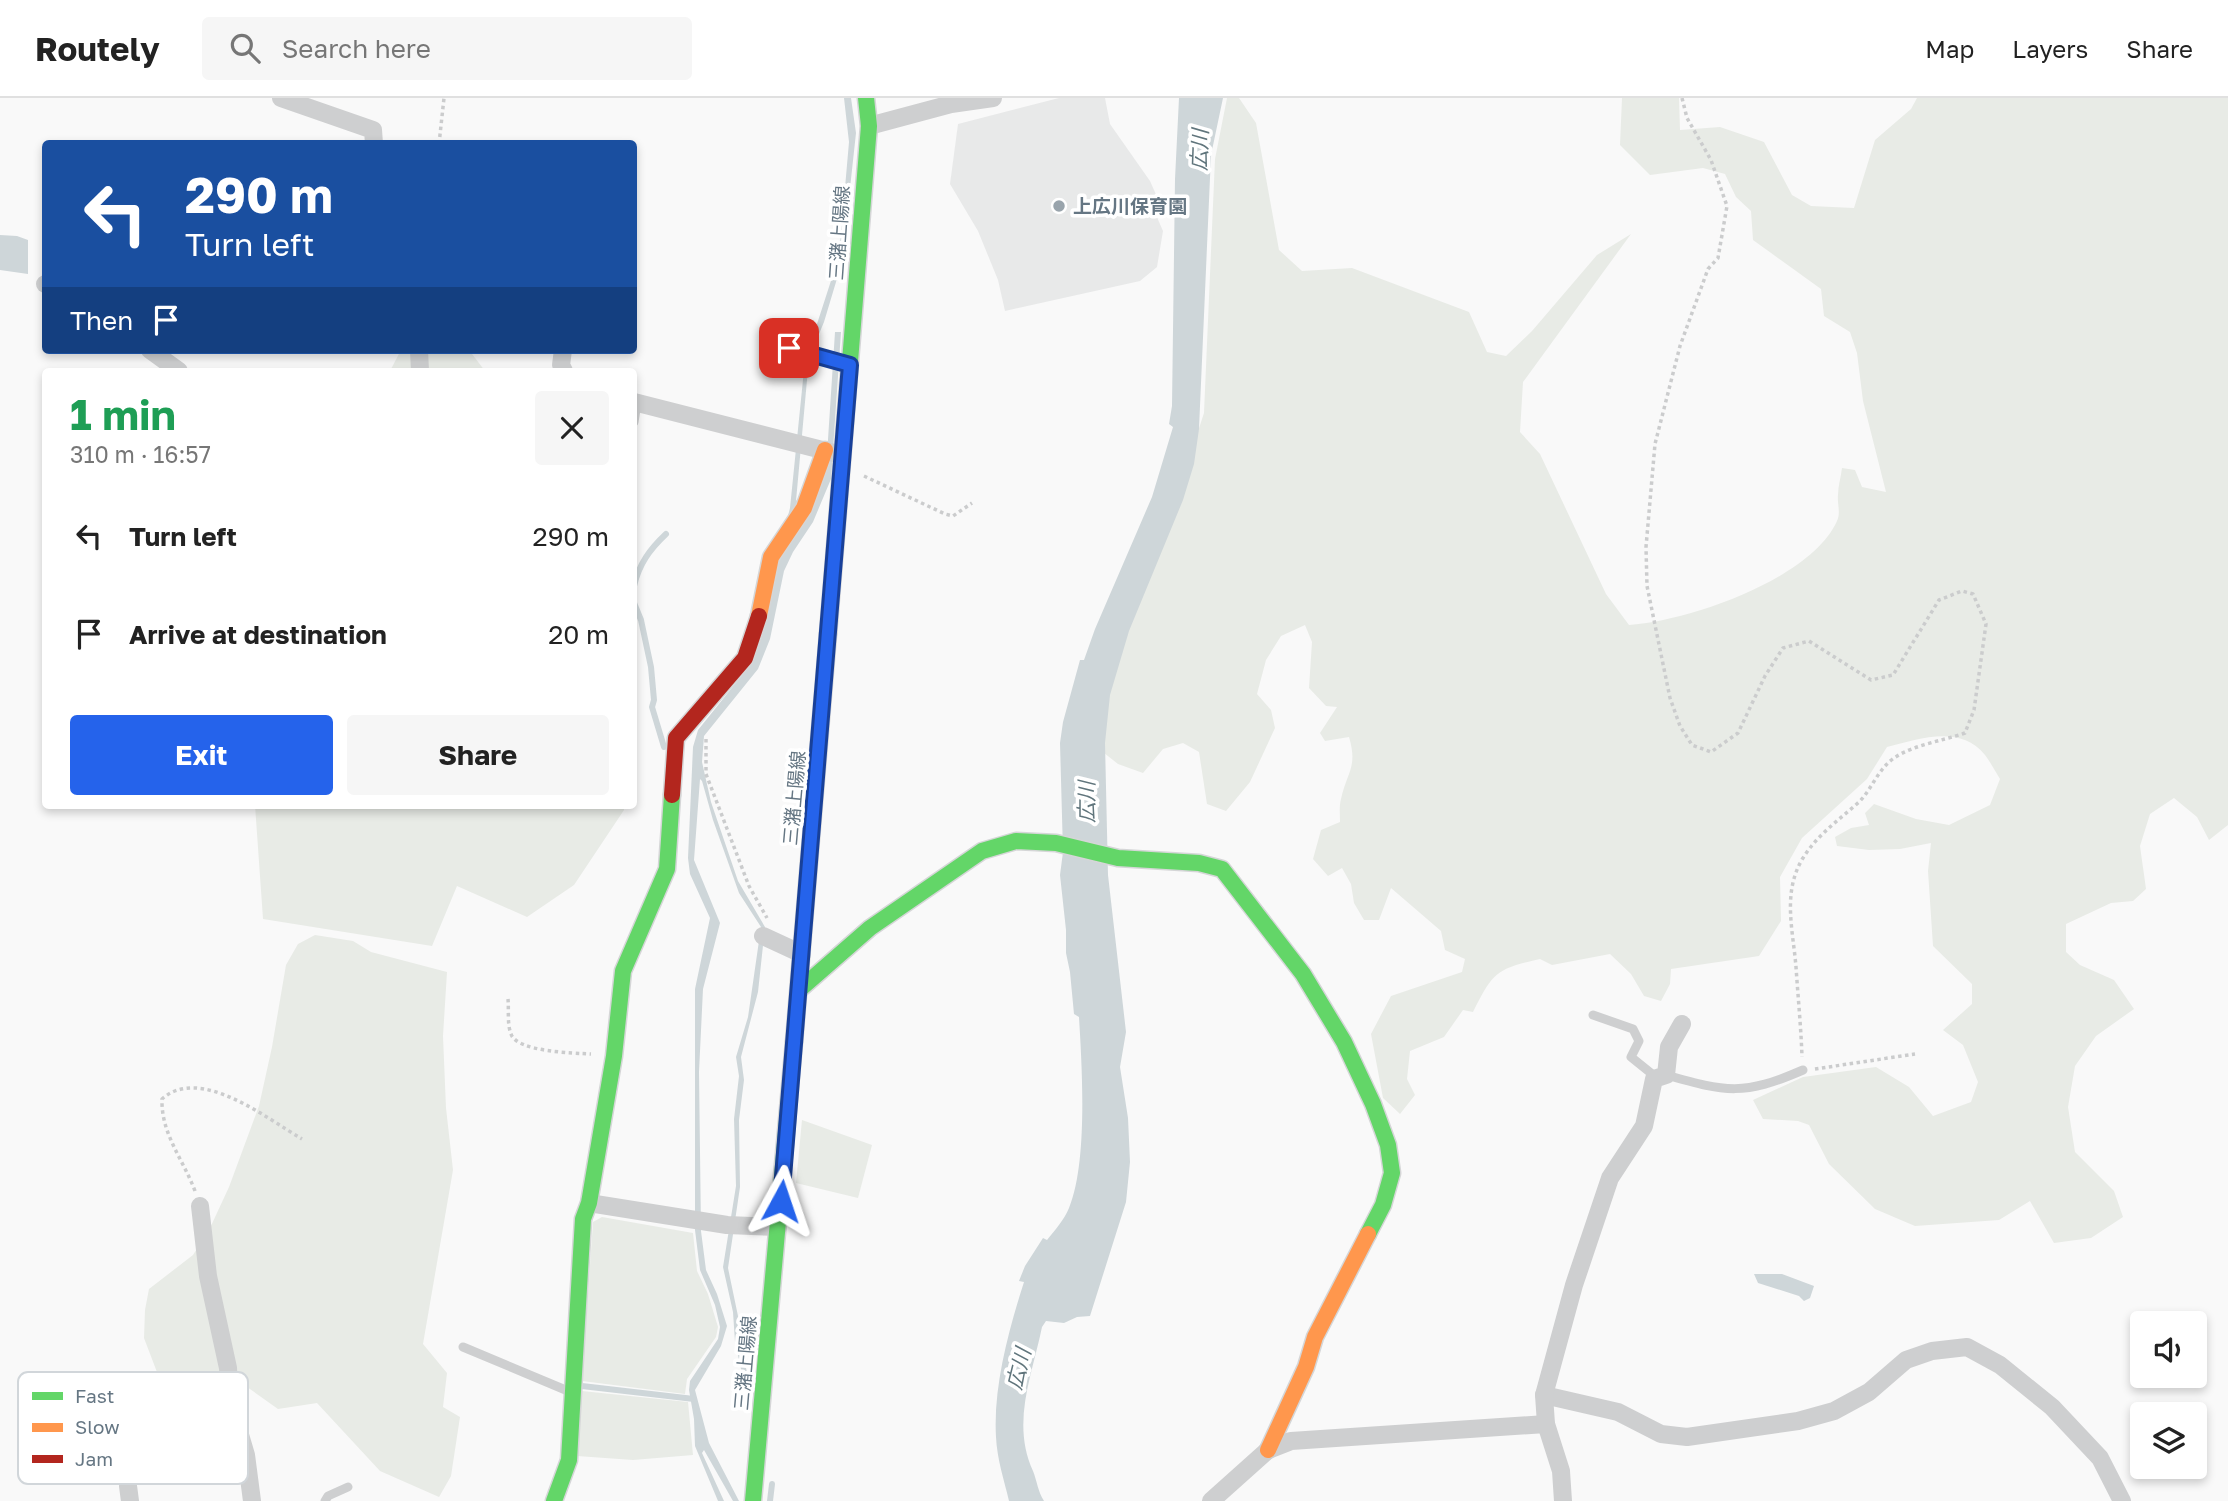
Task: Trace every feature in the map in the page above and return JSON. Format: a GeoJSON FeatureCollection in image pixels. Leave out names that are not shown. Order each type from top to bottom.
{"type":"FeatureCollection","features":[{"type":"Feature","properties":{"kind":"street"},"geometry":{"type":"LineString","coordinates":[[281,98],[373,130],[374,140]]}},
{"type":"Feature","properties":{"kind":"street","name":"三潴上陽線"},"geometry":{"type":"LineString","coordinates":[[753,1501],[802,954],[837,457],[840,363],[869,125],[866,98]]}},
{"type":"Feature","properties":{"kind":"street"},"geometry":{"type":"LineString","coordinates":[[869,125],[951,104],[993,98]]}},
{"type":"Feature","properties":{"kind":"street"},"geometry":{"type":"LineString","coordinates":[[156,354],[175,368]]}},
{"type":"Feature","properties":{"kind":"street"},"geometry":{"type":"LineString","coordinates":[[554,1501],[569,1460],[583,1219],[589,1203],[614,1056],[623,971],[667,869],[676,738],[745,658],[758,623],[771,557],[837,457],[798,444],[637,404]]}},
{"type":"Feature","properties":{"kind":"street"},"geometry":{"type":"LineString","coordinates":[[799,990],[870,928],[982,851],[1016,841],[1056,843],[1118,858],[1199,863],[1222,869],[1303,974],[1344,1042],[1373,1104],[1388,1145],[1392,1173],[1383,1205],[1315,1337],[1306,1367],[1268,1450]]}},
{"type":"Feature","properties":{"kind":"street"},"geometry":{"type":"LineString","coordinates":[[763,936],[802,954]]}},
{"type":"Feature","properties":{"kind":"street"},"geometry":{"type":"LineString","coordinates":[[1563,1501],[1561,1471],[1546,1424],[1544,1395],[1574,1285],[1610,1178],[1644,1126],[1654,1079],[1662,1077],[1669,1047],[1682,1024]]}},
{"type":"Feature","properties":{"kind":"street"},"geometry":{"type":"LineString","coordinates":[[589,1203],[727,1225],[778,1227]]}},
{"type":"Feature","properties":{"kind":"street"},"geometry":{"type":"LineString","coordinates":[[201,1206],[208,1276],[228,1372]]}},
{"type":"Feature","properties":{"kind":"street"},"geometry":{"type":"LineString","coordinates":[[1544,1395],[1618,1412],[1661,1434],[1687,1437],[1797,1421],[1834,1411],[1869,1392],[1906,1360],[1932,1351],[1967,1347],[2000,1366],[2052,1407],[2100,1458],[2122,1501]]}},
{"type":"Feature","properties":{"kind":"street"},"geometry":{"type":"LineString","coordinates":[[1211,1501],[1268,1450],[1291,1441],[1546,1424]]}},
{"type":"Feature","properties":{"kind":"street"},"geometry":{"type":"LineString","coordinates":[[248,1470],[252,1501]]}},
{"type":"Feature","properties":{"kind":"lane"},"geometry":{"type":"LineString","coordinates":[[773,343],[840,363]]}},
{"type":"Feature","properties":{"kind":"lane"},"geometry":{"type":"LineString","coordinates":[[1593,1014],[1633,1029],[1639,1041],[1631,1057],[1662,1077],[1713,1088],[1743,1090],[1772,1083],[1803,1070]]}},
{"type":"Feature","properties":{"kind":"lane"},"geometry":{"type":"LineString","coordinates":[[463,1347],[573,1393]]}},
{"type":"Feature","properties":{"kind":"lane"},"geometry":{"type":"LineString","coordinates":[[325,1501],[328,1496],[348,1487]]}},
{"type":"Feature","properties":{"kind":"path"},"geometry":{"type":"LineString","coordinates":[[439,140],[444,98]]}},
{"type":"Feature","properties":{"kind":"path"},"geometry":{"type":"LineString","coordinates":[[1682,98],[1687,118],[1711,160],[1727,206],[1718,258],[1708,269],[1680,346],[1655,444],[1646,547],[1647,586],[1670,698],[1680,726],[1692,745],[1711,752],[1738,733],[1765,676],[1783,648],[1809,641],[1871,680],[1893,675],[1939,600],[1962,591],[1973,594],[1986,624],[1974,710],[1965,733],[1926,742],[1889,762],[1861,801],[1818,838],[1798,867],[1791,888],[1789,919],[1795,958],[1803,1070],[1915,1054]]}},
{"type":"Feature","properties":{"kind":"path"},"geometry":{"type":"LineString","coordinates":[[837,457],[946,514],[953,516],[972,503]]}},
{"type":"Feature","properties":{"kind":"path"},"geometry":{"type":"LineString","coordinates":[[694,717],[706,733],[706,774],[749,886],[781,945]]}},
{"type":"Feature","properties":{"kind":"path"},"geometry":{"type":"LineString","coordinates":[[508,999],[511,1035],[518,1043],[547,1050],[614,1056]]}},
{"type":"Feature","properties":{"kind":"path"},"geometry":{"type":"LineString","coordinates":[[201,1206],[167,1133],[162,1116],[162,1100],[171,1091],[191,1087],[218,1090],[302,1139]]}},
{"type":"Feature","properties":{"kind":"shaded area","name":"上広川保育園"},"geometry":{"type":"Polygon","coordinates":[[[1059,98],[1105,98],[1110,124],[1150,181],[1158,199],[1153,208],[1163,231],[1157,267],[1140,281],[1005,311],[998,280],[978,231],[950,184],[958,124],[1059,98]]]}},
{"type":"Feature","properties":{"kind":"shaded area"},"geometry":{"type":"Polygon","coordinates":[[[1227,98],[1239,98],[1256,123],[1279,250],[1302,271],[1352,268],[1469,312],[1487,352],[1506,356],[1532,331],[1597,255],[1631,234],[1523,382],[1520,432],[1540,454],[1606,594],[1629,625],[1654,622],[1714,606],[1776,578],[1802,561],[1823,542],[1837,521],[1842,468],[1855,470],[1862,487],[1886,492],[1863,401],[1857,353],[1850,332],[1824,316],[1821,289],[1753,240],[1751,211],[1736,197],[1725,174],[1703,168],[1650,175],[1620,145],[1622,98],[1679,98],[1680,130],[1720,127],[1764,142],[1792,195],[1811,206],[1854,208],[1875,140],[1911,109],[1917,98],[2228,98],[2228,825],[2209,840],[2197,817],[2174,798],[2150,814],[2140,846],[2146,889],[2133,901],[2111,903],[2066,924],[2066,952],[2080,965],[2114,980],[2134,1009],[2096,1036],[2075,1066],[2068,1107],[2075,1152],[2114,1191],[2123,1217],[2091,1238],[2054,1243],[2030,1201],[1999,1220],[1915,1226],[1875,1209],[1829,1164],[1809,1125],[1798,1121],[1763,1119],[1753,1100],[1803,1077],[1876,1067],[1909,1087],[1933,1116],[1971,1102],[1978,1082],[1963,1045],[1943,1030],[1972,1004],[1972,984],[1933,946],[1928,871],[1931,843],[1900,849],[1869,850],[1837,846],[1835,837],[1851,828],[1869,825],[1865,813],[1874,804],[1916,819],[1949,825],[1990,805],[2000,779],[1985,755],[1975,745],[1964,740],[1939,736],[1887,747],[1867,779],[1802,838],[1780,877],[1781,921],[1759,956],[1671,969],[1670,984],[1661,1001],[1644,996],[1631,974],[1610,954],[1552,965],[1540,959],[1504,970],[1491,981],[1473,1012],[1463,1010],[1444,1037],[1410,1051],[1407,1079],[1415,1095],[1400,1114],[1383,1098],[1371,1034],[1391,996],[1462,972],[1465,959],[1445,950],[1441,931],[1391,888],[1379,920],[1364,920],[1354,903],[1351,884],[1342,868],[1328,876],[1313,859],[1321,830],[1340,822],[1340,802],[1351,769],[1352,756],[1349,737],[1325,741],[1320,733],[1337,707],[1326,706],[1309,688],[1312,642],[1305,625],[1281,636],[1266,660],[1257,694],[1271,710],[1275,728],[1250,782],[1226,811],[1207,804],[1199,752],[1183,743],[1163,749],[1143,773],[1118,764],[1094,745],[1148,548],[1178,492],[1204,413],[1215,159],[1227,98]]]}},
{"type":"Feature","properties":{"kind":"shaded area"},"geometry":{"type":"Polygon","coordinates":[[[399,354],[472,354],[483,368],[392,368],[399,354]]]}},
{"type":"Feature","properties":{"kind":"shaded area"},"geometry":{"type":"Polygon","coordinates":[[[255,809],[624,809],[574,885],[527,917],[457,886],[432,946],[263,919],[255,809]]]}},
{"type":"Feature","properties":{"kind":"shaded area"},"geometry":{"type":"Polygon","coordinates":[[[315,935],[353,941],[371,952],[447,972],[443,1036],[446,1108],[453,1170],[423,1344],[447,1373],[443,1407],[460,1417],[451,1476],[439,1497],[380,1471],[317,1403],[278,1409],[248,1388],[248,1372],[157,1372],[144,1338],[149,1289],[193,1255],[210,1228],[229,1187],[259,1106],[286,965],[298,944],[315,935]]]}},
{"type":"Feature","properties":{"kind":"shaded area"},"geometry":{"type":"Polygon","coordinates":[[[802,1120],[872,1145],[858,1198],[796,1183],[802,1120]]]}},
{"type":"Feature","properties":{"kind":"shaded area"},"geometry":{"type":"Polygon","coordinates":[[[602,1217],[693,1233],[697,1271],[708,1294],[718,1327],[716,1337],[687,1379],[685,1394],[582,1381],[593,1222],[602,1217]]]}},
{"type":"Feature","properties":{"kind":"shaded area"},"geometry":{"type":"Polygon","coordinates":[[[582,1391],[688,1402],[693,1455],[633,1460],[577,1456],[582,1391]]]}},
{"type":"Feature","properties":{"kind":"water"},"geometry":{"type":"Polygon","coordinates":[[[844,98],[851,98],[856,133],[842,262],[824,322],[809,358],[796,501],[826,470],[835,332],[841,332],[831,479],[813,522],[784,571],[770,639],[758,669],[704,736],[702,762],[711,802],[738,881],[765,927],[758,992],[741,1057],[744,1080],[739,1120],[740,1187],[728,1268],[738,1316],[739,1337],[754,1404],[749,1405],[723,1267],[736,1186],[734,1119],[739,1076],[736,1057],[748,1017],[761,927],[739,893],[700,779],[694,860],[720,923],[703,989],[699,1072],[701,1231],[706,1270],[727,1326],[721,1346],[695,1390],[709,1443],[739,1501],[733,1501],[704,1450],[702,1453],[724,1501],[718,1501],[695,1446],[689,1390],[690,1381],[718,1339],[720,1327],[715,1305],[700,1270],[695,1230],[695,989],[710,918],[690,874],[688,858],[693,747],[698,730],[751,664],[790,508],[806,350],[839,256],[849,142],[844,98]]]}},
{"type":"Feature","properties":{"kind":"water","name":"広川"},"geometry":{"type":"Polygon","coordinates":[[[1179,98],[1223,98],[1211,155],[1199,429],[1194,464],[1183,500],[1129,631],[1110,695],[1105,743],[1108,875],[1126,1032],[1120,1067],[1128,1118],[1130,1162],[1126,1202],[1090,1316],[1077,1317],[1064,1323],[1046,1321],[1042,1327],[1026,1399],[1024,1435],[1027,1453],[1044,1501],[1009,1501],[996,1437],[997,1398],[1003,1358],[1024,1282],[1019,1281],[1025,1266],[1043,1238],[1047,1240],[1069,1208],[1075,1189],[1081,1141],[1079,1017],[1074,1014],[1060,875],[1063,852],[1060,743],[1080,660],[1084,660],[1152,497],[1173,427],[1169,424],[1172,406],[1175,179],[1179,98]]]}},
{"type":"Feature","properties":{"kind":"water"},"geometry":{"type":"Polygon","coordinates":[[[0,235],[28,240],[28,274],[0,270],[0,235]]]}},
{"type":"Feature","properties":{"kind":"water"},"geometry":{"type":"Polygon","coordinates":[[[1754,1274],[1782,1274],[1814,1286],[1810,1298],[1804,1301],[1799,1296],[1758,1283],[1754,1274]]]}},
{"type":"Feature","properties":{"kind":"waterway"},"geometry":{"type":"LineString","coordinates":[[637,577],[646,557],[666,534]]}},
{"type":"Feature","properties":{"kind":"waterway"},"geometry":{"type":"LineString","coordinates":[[637,610],[651,667],[654,700],[652,707],[664,747]]}},
{"type":"Feature","properties":{"kind":"waterway"},"geometry":{"type":"LineString","coordinates":[[582,1386],[694,1399]]}},
{"type":"Feature","properties":{"kind":"waterway"},"geometry":{"type":"LineString","coordinates":[[770,1501],[772,1484]]}},
{"type":"Feature","properties":{"kind":"traffic: fast"},"geometry":{"type":"LineString","coordinates":[[828,634],[869,126],[866,98]]}},
{"type":"Feature","properties":{"kind":"traffic: fast"},"geometry":{"type":"LineString","coordinates":[[554,1501],[569,1460],[583,1219],[589,1203],[614,1056],[623,971],[667,869],[672,795]]}},
{"type":"Feature","properties":{"kind":"traffic: fast"},"geometry":{"type":"LineString","coordinates":[[799,990],[870,928],[982,851],[1016,841],[1056,843],[1118,858],[1199,863],[1222,869],[1303,974],[1344,1042],[1373,1104],[1388,1145],[1392,1173],[1383,1205],[1368,1234]]}},
{"type":"Feature","properties":{"kind":"traffic: fast"},"geometry":{"type":"LineString","coordinates":[[753,1501],[794,1042]]}},
{"type":"Feature","properties":{"kind":"traffic: slow"},"geometry":{"type":"LineString","coordinates":[[759,616],[771,557],[804,508],[825,450]]}},
{"type":"Feature","properties":{"kind":"traffic: slow"},"geometry":{"type":"LineString","coordinates":[[794,1042],[828,634]]}},
{"type":"Feature","properties":{"kind":"traffic: slow"},"geometry":{"type":"LineString","coordinates":[[1268,1450],[1306,1367],[1315,1337],[1368,1234]]}},
{"type":"Feature","properties":{"kind":"traffic: jam"},"geometry":{"type":"LineString","coordinates":[[672,795],[676,738],[745,658],[759,616]]}},
{"type":"Feature","properties":{"kind":"place","name":"上広川保育園"},"geometry":{"type":"Point","coordinates":[1059,206]}},
{"type":"Feature","properties":{"kind":"route"},"geometry":{"type":"LineString","coordinates":[[781,1201],[850,365],[789,348]]}}]}
